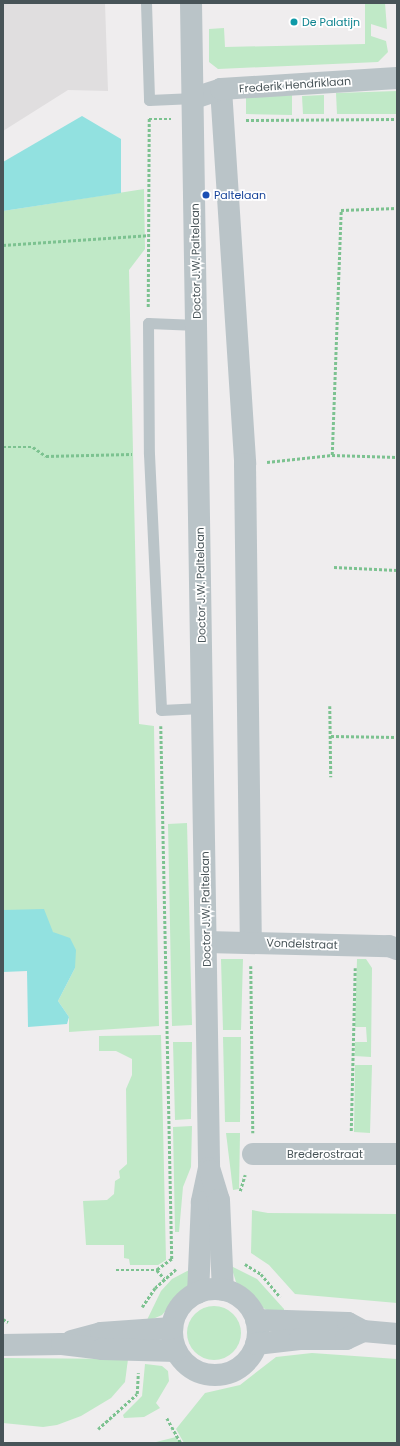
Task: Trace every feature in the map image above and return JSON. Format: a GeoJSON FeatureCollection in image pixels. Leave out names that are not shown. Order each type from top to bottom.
{"type":"FeatureCollection","features":[{"type":"Feature","properties":{"kind":"street","name":"Doctor J.W. Paltelaan"},"geometry":{"type":"LineString","coordinates":[[191,3],[194,98],[209,1168],[202,1202],[198,1293]]}},
{"type":"Feature","properties":{"kind":"street","name":"Frederik Hendriklaan"},"geometry":{"type":"LineString","coordinates":[[194,98],[221,89],[397,78]]}},
{"type":"Feature","properties":{"kind":"street"},"geometry":{"type":"LineString","coordinates":[[221,89],[225,120],[245,464],[251,943]]}},
{"type":"Feature","properties":{"kind":"street","name":"Vondelstraat"},"geometry":{"type":"LineString","coordinates":[[206,942],[389,946],[397,949]]}},
{"type":"Feature","properties":{"kind":"street","name":"Brederostraat"},"geometry":{"type":"LineString","coordinates":[[253,1154],[397,1154]]}},
{"type":"Feature","properties":{"kind":"street","name":"Doctor J.W. Paltelaan"},"geometry":{"type":"LineString","coordinates":[[209,1168],[219,1200],[223,1290]]}},
{"type":"Feature","properties":{"kind":"street"},"geometry":{"type":"LineString","coordinates":[[223,1290],[244,1300],[256,1320],[256,1344],[240,1367],[222,1375],[203,1374],[194,1370],[181,1360],[176,1351],[172,1328],[180,1307],[198,1293],[223,1290]]}},
{"type":"Feature","properties":{"kind":"street"},"geometry":{"type":"LineString","coordinates":[[256,1320],[348,1323],[363,1331],[397,1334]]}},
{"type":"Feature","properties":{"kind":"street"},"geometry":{"type":"LineString","coordinates":[[62,1344],[101,1334],[172,1328]]}},
{"type":"Feature","properties":{"kind":"street"},"geometry":{"type":"LineString","coordinates":[[256,1344],[293,1340],[346,1339],[363,1331]]}},
{"type":"Feature","properties":{"kind":"street"},"geometry":{"type":"LineString","coordinates":[[3,1345],[62,1344],[102,1349],[176,1351]]}},
{"type":"Feature","properties":{"kind":"lane"},"geometry":{"type":"LineString","coordinates":[[146,3],[149,100],[194,98]]}},
{"type":"Feature","properties":{"kind":"lane"},"geometry":{"type":"LineString","coordinates":[[197,325],[148,323],[149,454],[161,710],[202,708]]}},
{"type":"Feature","properties":{"kind":"path"},"geometry":{"type":"LineString","coordinates":[[148,323],[149,100]]}},
{"type":"Feature","properties":{"kind":"path"},"geometry":{"type":"LineString","coordinates":[[225,120],[397,118]]}},
{"type":"Feature","properties":{"kind":"path"},"geometry":{"type":"LineString","coordinates":[[149,119],[194,119]]}},
{"type":"Feature","properties":{"kind":"path"},"geometry":{"type":"LineString","coordinates":[[332,455],[341,210],[397,208]]}},
{"type":"Feature","properties":{"kind":"path"},"geometry":{"type":"LineString","coordinates":[[3,245],[148,235]]}},
{"type":"Feature","properties":{"kind":"path"},"geometry":{"type":"LineString","coordinates":[[3,447],[33,447],[46,456],[149,454]]}},
{"type":"Feature","properties":{"kind":"path"},"geometry":{"type":"LineString","coordinates":[[245,464],[332,455],[397,457]]}},
{"type":"Feature","properties":{"kind":"path"},"geometry":{"type":"LineString","coordinates":[[334,567],[397,570]]}},
{"type":"Feature","properties":{"kind":"path"},"geometry":{"type":"LineString","coordinates":[[330,706],[331,777]]}},
{"type":"Feature","properties":{"kind":"path"},"geometry":{"type":"LineString","coordinates":[[116,1270],[157,1270],[172,1259],[161,710]]}},
{"type":"Feature","properties":{"kind":"path"},"geometry":{"type":"LineString","coordinates":[[331,736],[397,737]]}},
{"type":"Feature","properties":{"kind":"path"},"geometry":{"type":"LineString","coordinates":[[238,1197],[253,1154],[251,943]]}},
{"type":"Feature","properties":{"kind":"path"},"geometry":{"type":"LineString","coordinates":[[351,1154],[356,946]]}},
{"type":"Feature","properties":{"kind":"path"},"geometry":{"type":"LineString","coordinates":[[157,1270],[164,1278]]}},
{"type":"Feature","properties":{"kind":"path"},"geometry":{"type":"LineString","coordinates":[[166,1418],[181,1443]]}},
{"type":"Feature","properties":{"kind":"shaded area"},"geometry":{"type":"Polygon","coordinates":[[[3,3],[105,3],[108,91],[68,90],[3,131],[3,3]]]}},
{"type":"Feature","properties":{"kind":"green space"},"geometry":{"type":"Polygon","coordinates":[[[365,3],[385,3],[387,29],[371,24],[371,36],[386,41],[388,52],[378,62],[218,69],[209,62],[209,29],[224,28],[225,47],[365,44],[365,3]]]}},
{"type":"Feature","properties":{"kind":"green space"},"geometry":{"type":"Polygon","coordinates":[[[397,91],[397,114],[337,114],[336,93],[397,91]]]}},
{"type":"Feature","properties":{"kind":"green space"},"geometry":{"type":"Polygon","coordinates":[[[292,95],[292,115],[246,114],[246,97],[292,95]]]}},
{"type":"Feature","properties":{"kind":"green space"},"geometry":{"type":"Polygon","coordinates":[[[324,95],[324,114],[303,114],[302,96],[324,95]]]}},
{"type":"Feature","properties":{"kind":"green space"},"geometry":{"type":"Polygon","coordinates":[[[144,189],[145,249],[129,270],[139,724],[154,726],[159,1026],[69,1032],[69,1017],[58,1001],[75,968],[53,932],[3,910],[3,211],[144,189]]]}},
{"type":"Feature","properties":{"kind":"green space"},"geometry":{"type":"Polygon","coordinates":[[[187,823],[192,1025],[172,1026],[168,824],[187,823]]]}},
{"type":"Feature","properties":{"kind":"green space"},"geometry":{"type":"Polygon","coordinates":[[[221,959],[243,959],[241,1030],[223,1030],[221,959]]]}},
{"type":"Feature","properties":{"kind":"green space"},"geometry":{"type":"Polygon","coordinates":[[[357,959],[366,959],[372,968],[371,1057],[355,1056],[355,1042],[367,1042],[366,1027],[355,1027],[357,959]]]}},
{"type":"Feature","properties":{"kind":"green space"},"geometry":{"type":"Polygon","coordinates":[[[161,1035],[166,1260],[158,1265],[130,1265],[129,1259],[124,1258],[124,1245],[86,1245],[83,1201],[107,1200],[114,1194],[115,1181],[120,1178],[119,1171],[127,1164],[126,1089],[132,1075],[132,1059],[116,1051],[99,1051],[99,1036],[161,1035]]]}},
{"type":"Feature","properties":{"kind":"green space"},"geometry":{"type":"Polygon","coordinates":[[[223,1037],[241,1037],[240,1122],[225,1122],[223,1037]]]}},
{"type":"Feature","properties":{"kind":"green space"},"geometry":{"type":"Polygon","coordinates":[[[173,1042],[192,1042],[191,1119],[175,1120],[173,1042]]]}},
{"type":"Feature","properties":{"kind":"green space"},"geometry":{"type":"Polygon","coordinates":[[[355,1065],[372,1065],[370,1133],[354,1132],[355,1065]]]}},
{"type":"Feature","properties":{"kind":"green space"},"geometry":{"type":"Polygon","coordinates":[[[192,1126],[191,1167],[183,1187],[179,1232],[175,1232],[173,1127],[192,1126]]]}},
{"type":"Feature","properties":{"kind":"green space"},"geometry":{"type":"Polygon","coordinates":[[[226,1133],[240,1133],[239,1189],[233,1190],[226,1133]]]}},
{"type":"Feature","properties":{"kind":"green space"},"geometry":{"type":"Polygon","coordinates":[[[252,1210],[268,1213],[397,1214],[397,1303],[295,1294],[269,1265],[251,1253],[252,1210]]]}},
{"type":"Feature","properties":{"kind":"green space"},"geometry":{"type":"Polygon","coordinates":[[[231,1266],[257,1279],[284,1309],[284,1313],[269,1311],[261,1307],[236,1282],[231,1266]]]}},
{"type":"Feature","properties":{"kind":"green space"},"geometry":{"type":"Polygon","coordinates":[[[191,1269],[188,1286],[162,1315],[146,1322],[161,1291],[172,1279],[191,1269]]]}},
{"type":"Feature","properties":{"kind":"green space"},"geometry":{"type":"Polygon","coordinates":[[[209,1306],[219,1306],[229,1310],[237,1318],[241,1328],[241,1338],[237,1348],[229,1356],[219,1360],[209,1360],[199,1356],[191,1348],[187,1338],[187,1328],[191,1318],[199,1310],[209,1306]]]}},
{"type":"Feature","properties":{"kind":"green space"},"geometry":{"type":"Polygon","coordinates":[[[312,1353],[397,1359],[397,1443],[184,1443],[176,1429],[205,1393],[240,1385],[276,1357],[312,1353]]]}},
{"type":"Feature","properties":{"kind":"green space"},"geometry":{"type":"Polygon","coordinates":[[[3,1358],[128,1359],[125,1382],[111,1398],[81,1416],[57,1425],[43,1427],[3,1423],[3,1358]]]}},
{"type":"Feature","properties":{"kind":"green space"},"geometry":{"type":"Polygon","coordinates":[[[145,1364],[162,1366],[168,1371],[169,1381],[156,1403],[160,1408],[144,1417],[124,1418],[123,1415],[142,1396],[145,1364]]]}},
{"type":"Feature","properties":{"kind":"green space"},"geometry":{"type":"Polygon","coordinates":[[[176,1437],[180,1443],[145,1443],[156,1442],[176,1437]]]}},
{"type":"Feature","properties":{"kind":"water"},"geometry":{"type":"Polygon","coordinates":[[[82,116],[121,139],[121,193],[3,211],[3,162],[82,116]]]}},
{"type":"Feature","properties":{"kind":"water"},"geometry":{"type":"Polygon","coordinates":[[[44,909],[53,932],[70,938],[76,950],[75,968],[58,1001],[69,1017],[67,1024],[28,1027],[27,971],[3,972],[3,910],[44,909]]]}},
{"type":"Feature","properties":{"kind":"place","name":"De Palatijn"},"geometry":{"type":"Point","coordinates":[294,22]}},
{"type":"Feature","properties":{"kind":"place","name":"Paltelaan"},"geometry":{"type":"Point","coordinates":[206,195]}}]}
